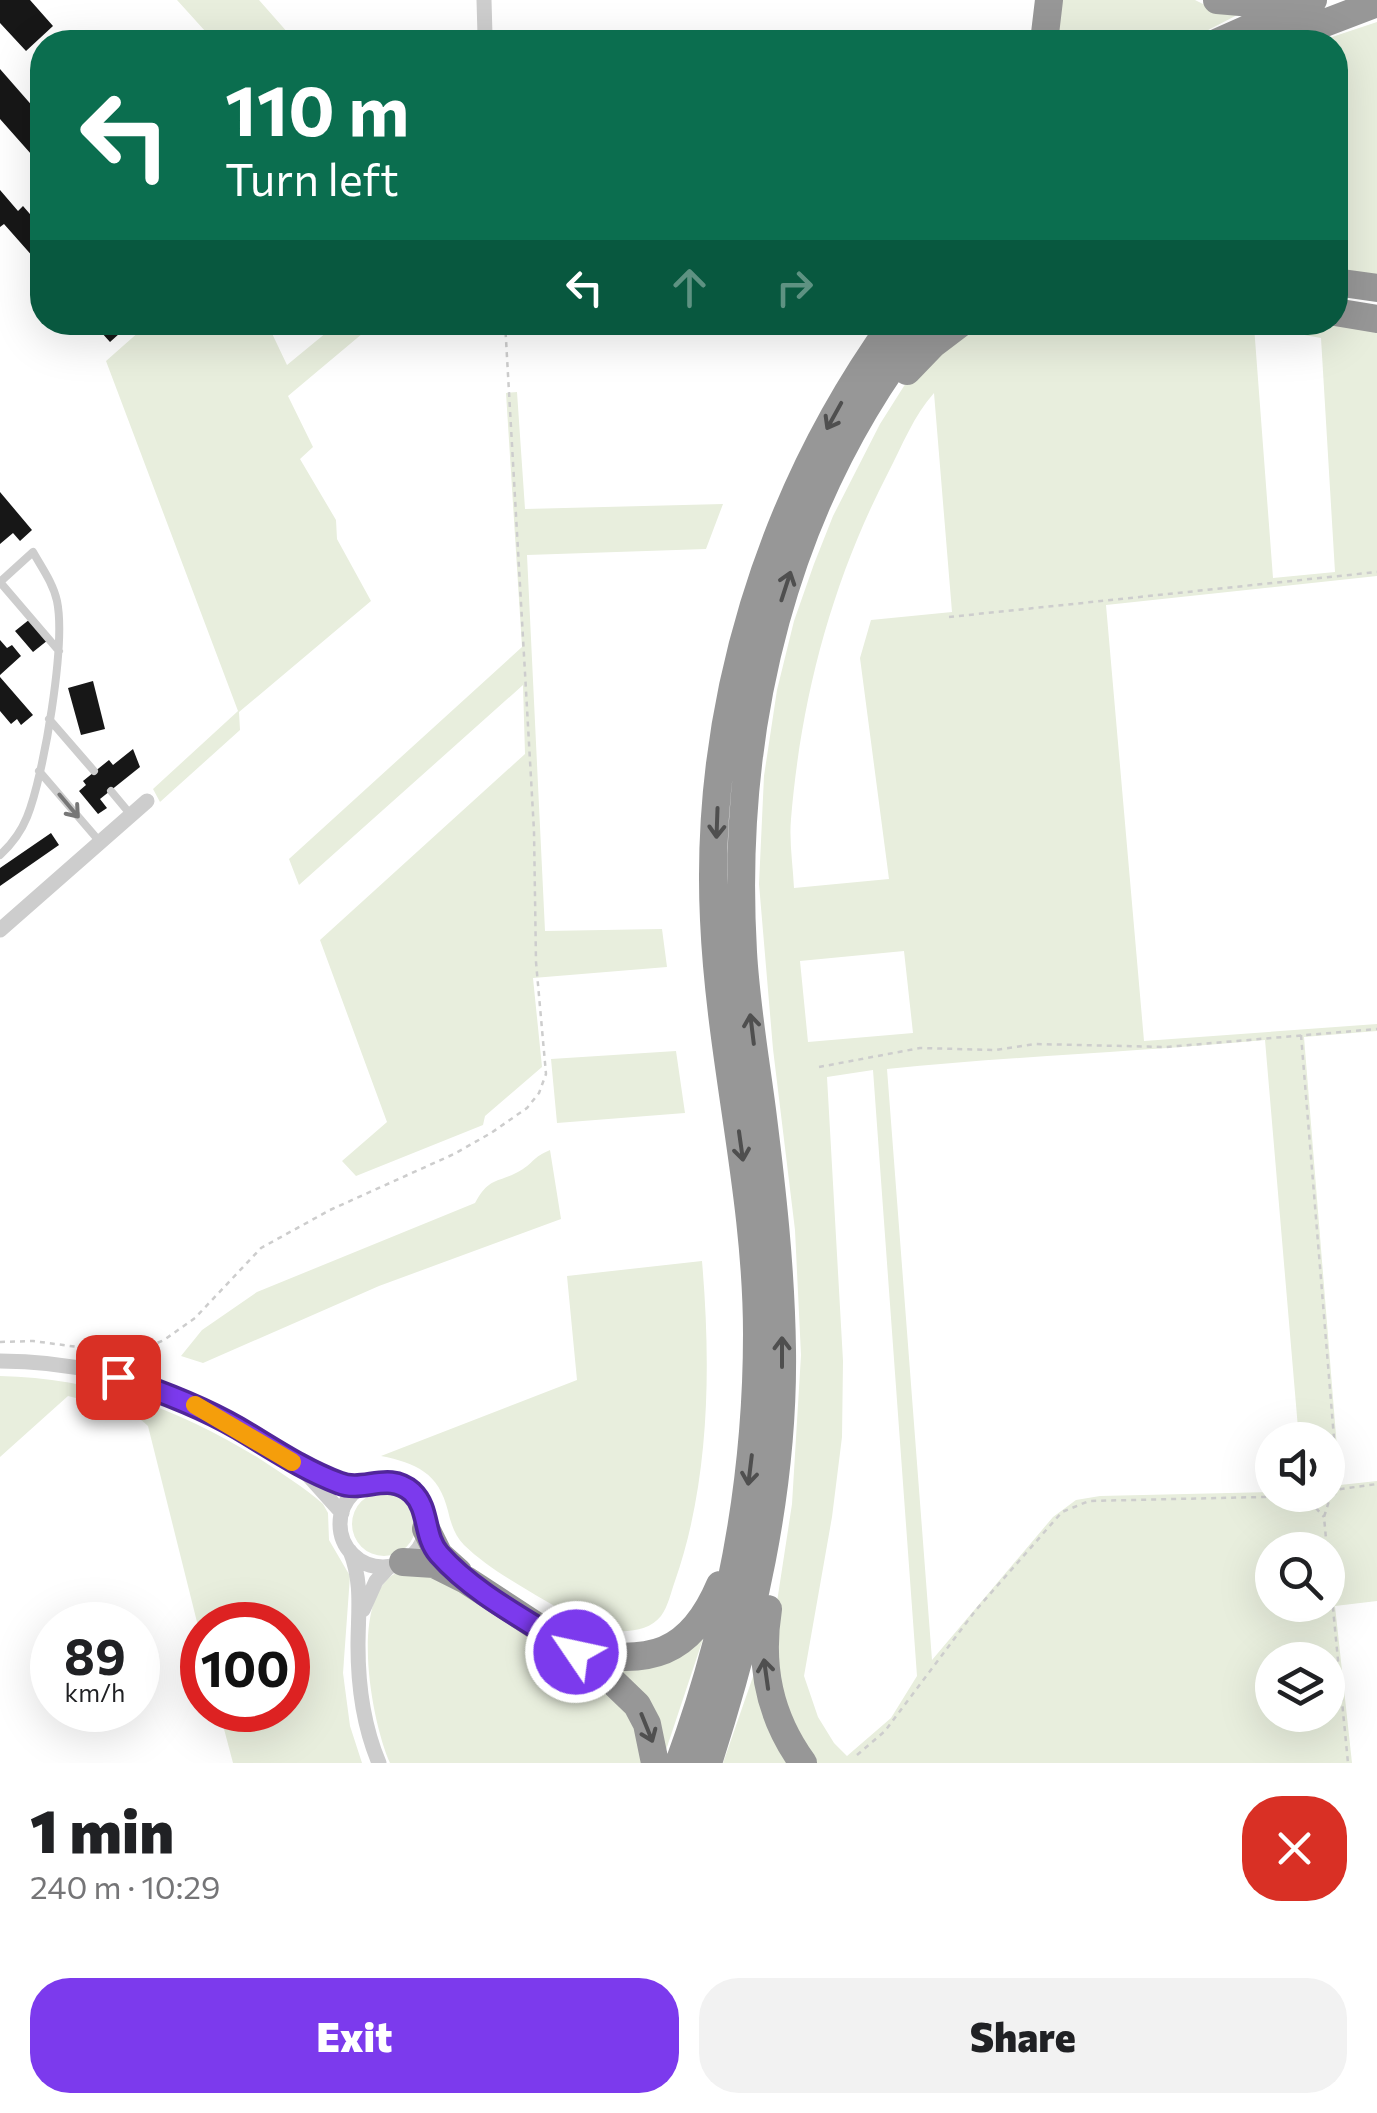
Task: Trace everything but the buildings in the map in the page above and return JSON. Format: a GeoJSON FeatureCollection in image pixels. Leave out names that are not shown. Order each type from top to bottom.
{"type":"FeatureCollection","features":[{"type":"Feature","properties":{"kind":"highway"},"geometry":{"type":"LineString","coordinates":[[1046,30],[1050,0]]}},
{"type":"Feature","properties":{"kind":"highway"},"geometry":{"type":"LineString","coordinates":[[1218,0],[1264,4],[1290,0]]}},
{"type":"Feature","properties":{"kind":"highway"},"geometry":{"type":"LineString","coordinates":[[1245,30],[1312,0]]}},
{"type":"Feature","properties":{"kind":"highway"},"geometry":{"type":"LineString","coordinates":[[1305,30],[1377,3]]}},
{"type":"Feature","properties":{"kind":"highway"},"geometry":{"type":"LineString","coordinates":[[1325,30],[1341,16]]}},
{"type":"Feature","properties":{"kind":"highway"},"geometry":{"type":"LineString","coordinates":[[1348,284],[1377,288]]}},
{"type":"Feature","properties":{"kind":"highway"},"geometry":{"type":"LineString","coordinates":[[1348,314],[1377,319]]}},
{"type":"Feature","properties":{"kind":"highway"},"geometry":{"type":"LineString","coordinates":[[679,1763],[716,1654],[742,1532],[756,1422],[757,1330],[751,1233],[714,917],[724,744],[750,612],[780,530],[819,442],[884,335]]}},
{"type":"Feature","properties":{"kind":"highway"},"geometry":{"type":"LineString","coordinates":[[708,1763],[752,1617],[778,1450],[782,1353],[779,1266],[743,956],[740,833],[754,709],[771,633],[827,481],[868,406],[916,335]]}},
{"type":"Feature","properties":{"kind":"highway"},"geometry":{"type":"LineString","coordinates":[[827,481],[856,453],[916,360],[946,335]]}},
{"type":"Feature","properties":{"kind":"highway"},"geometry":{"type":"LineString","coordinates":[[778,1450],[783,1507],[763,1656],[778,1722],[803,1763]]}},
{"type":"Feature","properties":{"kind":"highway"},"geometry":{"type":"LineString","coordinates":[[426,1529],[440,1555],[466,1580]]}},
{"type":"Feature","properties":{"kind":"highway"},"geometry":{"type":"LineString","coordinates":[[576,1652],[628,1660],[648,1656],[682,1640],[712,1604],[742,1532]]}},
{"type":"Feature","properties":{"kind":"highway"},"geometry":{"type":"LineString","coordinates":[[396,1564],[434,1564],[466,1580],[576,1652],[637,1705],[654,1744],[655,1763]]}},
{"type":"Feature","properties":{"kind":"street"},"geometry":{"type":"LineString","coordinates":[[484,0],[486,30]]}},
{"type":"Feature","properties":{"kind":"street"},"geometry":{"type":"LineString","coordinates":[[0,930],[147,801]]}},
{"type":"Feature","properties":{"kind":"street"},"geometry":{"type":"LineString","coordinates":[[0,1362],[87,1370],[172,1395],[236,1427],[300,1468],[342,1513]]}},
{"type":"Feature","properties":{"kind":"street"},"geometry":{"type":"LineString","coordinates":[[300,1468],[342,1485],[361,1487],[387,1482],[412,1492],[420,1503],[426,1529],[422,1542],[376,1581],[360,1618]]}},
{"type":"Feature","properties":{"kind":"street"},"geometry":{"type":"LineString","coordinates":[[361,1487],[346,1503],[340,1526],[360,1585],[359,1676],[363,1714],[379,1763]]}},
{"type":"Feature","properties":{"kind":"street"},"geometry":{"type":"LineString","coordinates":[[350,1551],[375,1566],[396,1564]]}},
{"type":"Feature","properties":{"kind":"lane"},"geometry":{"type":"LineString","coordinates":[[0,855],[15,840],[26,820],[39,771],[59,650],[57,602],[33,552],[0,582],[59,650]]}},
{"type":"Feature","properties":{"kind":"lane"},"geometry":{"type":"LineString","coordinates":[[49,719],[94,772]]}},
{"type":"Feature","properties":{"kind":"lane"},"geometry":{"type":"LineString","coordinates":[[39,771],[100,842]]}},
{"type":"Feature","properties":{"kind":"lane"},"geometry":{"type":"LineString","coordinates":[[111,791],[132,815]]}},
{"type":"Feature","properties":{"kind":"path"},"geometry":{"type":"LineString","coordinates":[[0,1342],[33,1341],[115,1352],[138,1351],[164,1340],[195,1318],[261,1248],[330,1210],[491,1133],[527,1108],[539,1093],[546,1074],[536,962],[534,832],[506,335]]}},
{"type":"Feature","properties":{"kind":"path"},"geometry":{"type":"LineString","coordinates":[[948,617],[1377,572]]}},
{"type":"Feature","properties":{"kind":"path"},"geometry":{"type":"LineString","coordinates":[[819,1067],[920,1048],[994,1050],[1035,1044],[1166,1047],[1377,1029]]}},
{"type":"Feature","properties":{"kind":"path"},"geometry":{"type":"LineString","coordinates":[[1301,1035],[1333,1422]]}},
{"type":"Feature","properties":{"kind":"path"},"geometry":{"type":"LineString","coordinates":[[1345,1489],[1377,1484]]}},
{"type":"Feature","properties":{"kind":"path"},"geometry":{"type":"LineString","coordinates":[[857,1755],[894,1720],[976,1610],[1062,1512],[1089,1501],[1305,1496],[1324,1516]]}},
{"type":"Feature","properties":{"kind":"path"},"geometry":{"type":"LineString","coordinates":[[1325,1512],[1325,1532]]}},
{"type":"Feature","properties":{"kind":"path"},"geometry":{"type":"LineString","coordinates":[[1334,1622],[1348,1763]]}},
{"type":"Feature","properties":{"kind":"green space"},"geometry":{"type":"Polygon","coordinates":[[[177,0],[259,0],[285,30],[204,30],[177,0]]]}},
{"type":"Feature","properties":{"kind":"green space"},"geometry":{"type":"Polygon","coordinates":[[[1060,0],[1195,0],[1243,12],[1208,30],[1056,30],[1060,0]]]}},
{"type":"Feature","properties":{"kind":"green space"},"geometry":{"type":"Polygon","coordinates":[[[1377,22],[1377,282],[1348,276],[1348,32],[1377,22]]]}},
{"type":"Feature","properties":{"kind":"green space"},"geometry":{"type":"Polygon","coordinates":[[[1348,324],[1377,327],[1377,576],[1106,605],[1144,1041],[1377,1024],[1377,1031],[1304,1037],[1335,1422],[1297,1422],[1265,1040],[887,1069],[932,1660],[1053,1517],[1076,1500],[1255,1492],[1255,1512],[1345,1512],[1345,1484],[1377,1481],[1377,1601],[1345,1605],[1345,1532],[1255,1532],[1255,1622],[1337,1622],[1339,1642],[1255,1642],[1255,1732],[1345,1732],[1345,1698],[1352,1763],[814,1763],[781,1707],[775,1615],[792,1504],[801,1355],[795,1230],[773,1049],[759,884],[764,776],[777,690],[794,621],[814,564],[833,516],[904,386],[919,368],[962,335],[1255,335],[1273,578],[1335,572],[1321,338],[1304,335],[1348,335],[1348,324]],[[934,393],[909,431],[868,514],[822,641],[796,774],[791,828],[794,888],[889,879],[860,658],[871,620],[952,612],[934,393]],[[904,951],[800,961],[808,1042],[913,1033],[904,951]],[[873,1070],[827,1077],[843,1361],[842,1437],[804,1676],[818,1717],[847,1756],[891,1718],[917,1676],[873,1070]]]}},
{"type":"Feature","properties":{"kind":"green space"},"geometry":{"type":"Polygon","coordinates":[[[135,335],[273,335],[287,365],[323,335],[361,335],[288,396],[313,447],[300,459],[336,520],[337,539],[371,601],[239,712],[240,730],[160,802],[153,789],[238,711],[106,361],[135,335]]]}},
{"type":"Feature","properties":{"kind":"green space"},"geometry":{"type":"Polygon","coordinates":[[[517,392],[525,509],[723,504],[706,549],[527,555],[545,931],[662,929],[667,967],[533,978],[542,1067],[485,1116],[483,1125],[356,1176],[342,1161],[387,1122],[320,940],[525,754],[523,685],[299,885],[289,859],[522,647],[506,393],[517,392]]]}},
{"type":"Feature","properties":{"kind":"green space"},"geometry":{"type":"Polygon","coordinates":[[[676,1051],[685,1113],[557,1123],[551,1059],[676,1051]]]}},
{"type":"Feature","properties":{"kind":"green space"},"geometry":{"type":"Polygon","coordinates":[[[550,1150],[561,1219],[379,1286],[203,1363],[181,1356],[202,1330],[257,1292],[475,1203],[490,1184],[523,1169],[550,1150]]]}},
{"type":"Feature","properties":{"kind":"green space"},"geometry":{"type":"Polygon","coordinates":[[[702,1261],[705,1423],[687,1543],[666,1608],[654,1623],[623,1631],[591,1626],[476,1556],[456,1534],[444,1498],[432,1479],[415,1466],[381,1456],[577,1380],[567,1276],[702,1261]]]}},
{"type":"Feature","properties":{"kind":"green space"},"geometry":{"type":"Polygon","coordinates":[[[0,1376],[70,1383],[136,1400],[199,1425],[260,1459],[323,1504],[328,1513],[329,1540],[350,1576],[343,1673],[350,1726],[362,1763],[233,1763],[225,1732],[310,1732],[310,1602],[192,1602],[148,1426],[140,1419],[100,1403],[68,1396],[0,1457],[0,1376]]]}},
{"type":"Feature","properties":{"kind":"green space"},"geometry":{"type":"Polygon","coordinates":[[[384,1492],[407,1501],[416,1524],[407,1547],[384,1556],[361,1547],[352,1524],[361,1501],[384,1492]]]}},
{"type":"Feature","properties":{"kind":"green space"},"geometry":{"type":"Polygon","coordinates":[[[396,1573],[440,1576],[620,1697],[649,1763],[390,1763],[371,1692],[368,1634],[372,1608],[381,1587],[396,1573]]]}},
{"type":"Feature","properties":{"kind":"green space"},"geometry":{"type":"Polygon","coordinates":[[[706,1630],[665,1753],[610,1668],[706,1630]]]}},
{"type":"Feature","properties":{"kind":"green space"},"geometry":{"type":"Polygon","coordinates":[[[756,1668],[793,1763],[723,1763],[756,1668]]]}},
{"type":"Feature","properties":{"kind":"slow traffic"},"geometry":{"type":"LineString","coordinates":[[195,1405],[292,1462]]}},
{"type":"Feature","properties":{"kind":"route"},"geometry":{"type":"LineString","coordinates":[[118,1377],[195,1405],[300,1468],[342,1485],[361,1487],[387,1482],[412,1492],[425,1516],[430,1540],[440,1555],[466,1580],[576,1652]]}}]}
